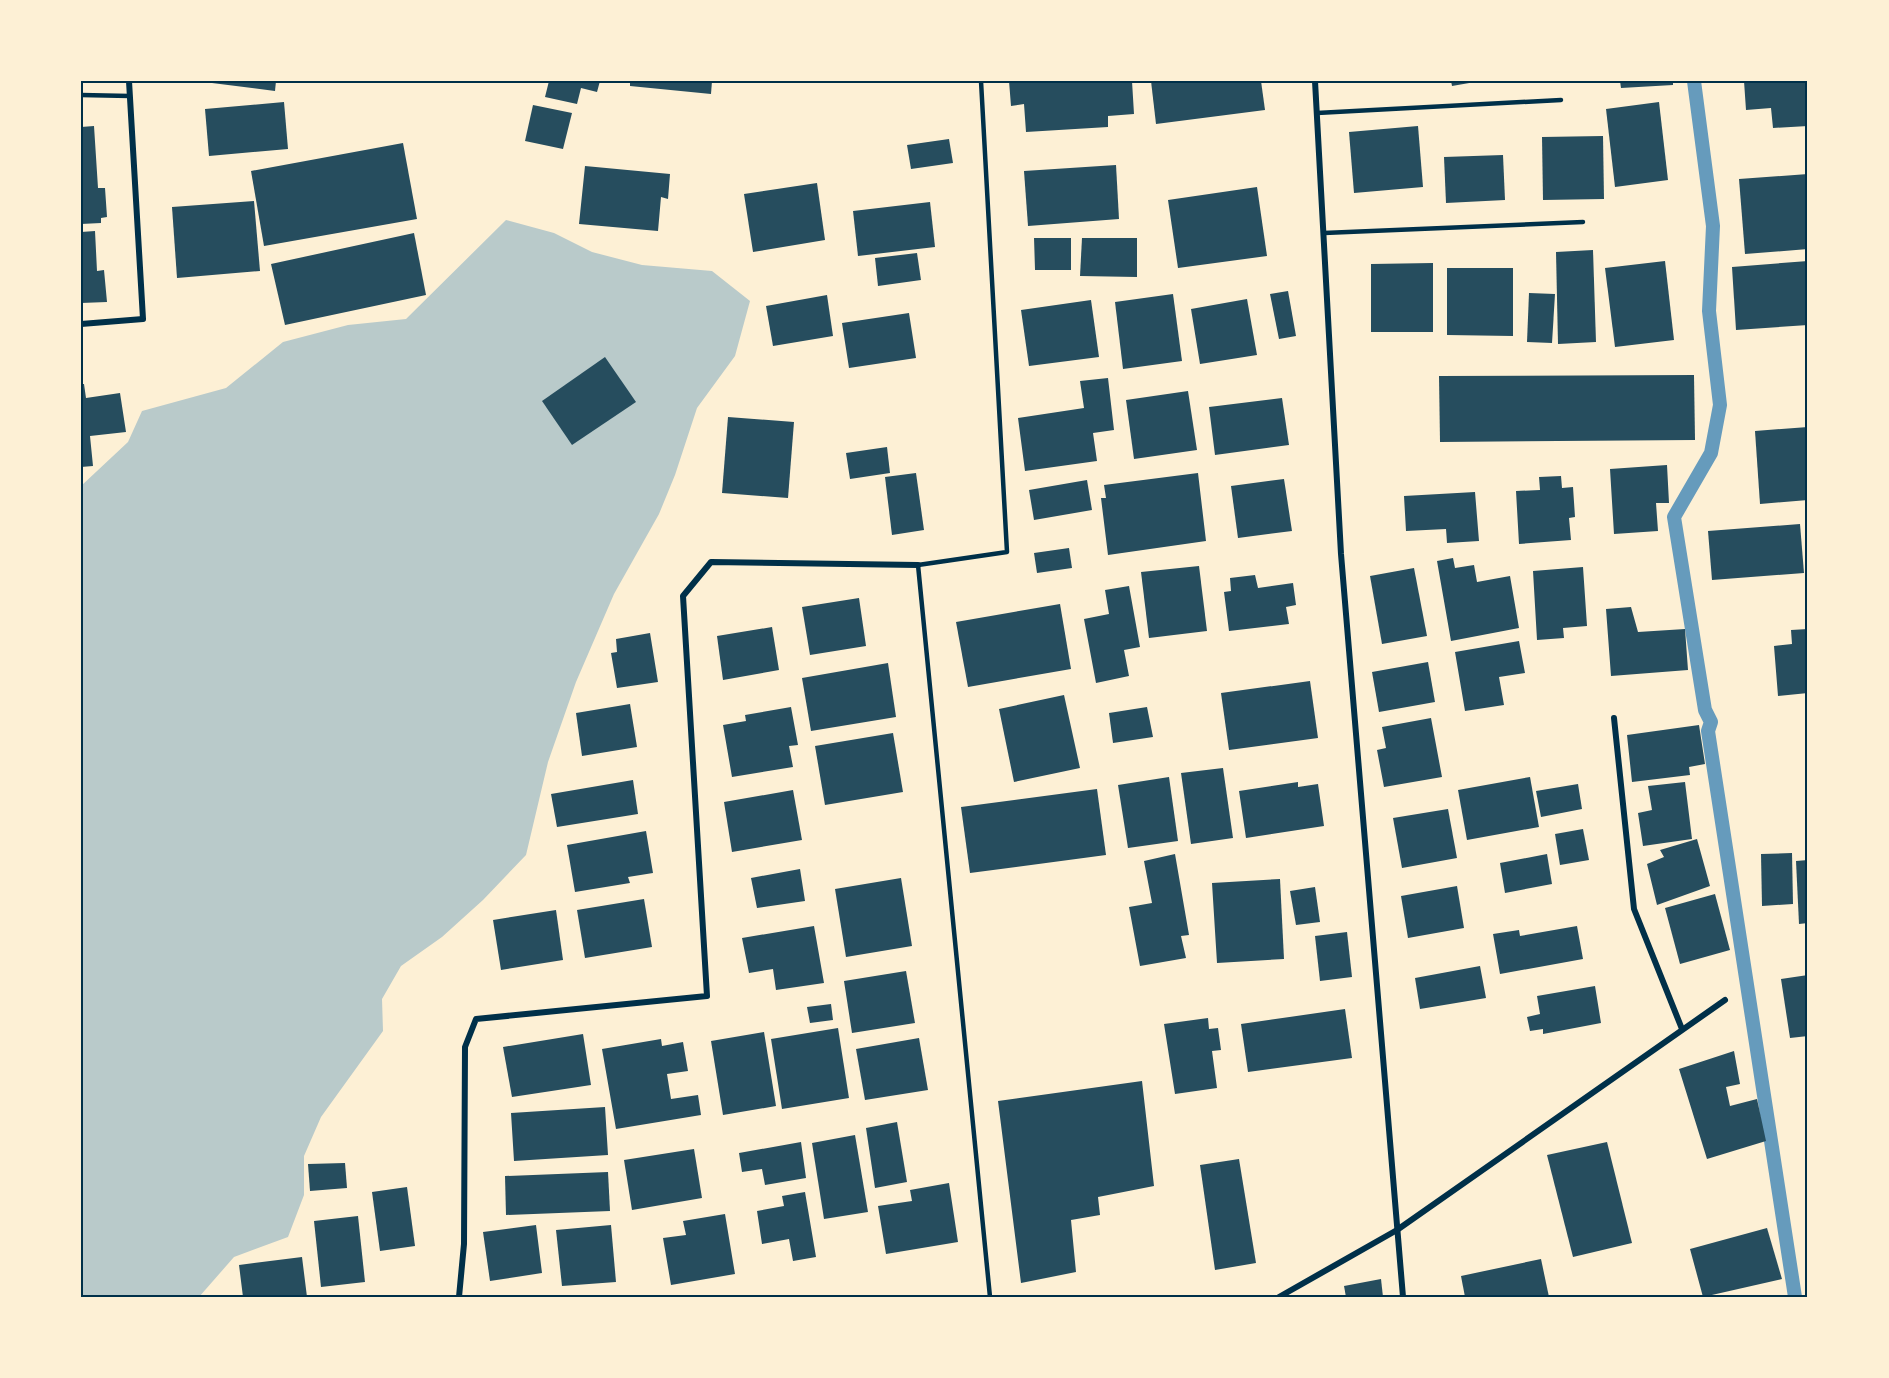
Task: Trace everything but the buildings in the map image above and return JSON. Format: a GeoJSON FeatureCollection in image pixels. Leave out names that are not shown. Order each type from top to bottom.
{"type":"FeatureCollection","features":[{"type":"Feature","properties":{"kind":"street"},"geometry":{"type":"LineString","coordinates":[[81,324],[143,319],[129,81]]}},
{"type":"Feature","properties":{"kind":"street"},"geometry":{"type":"LineString","coordinates":[[1315,81],[1341,554],[1403,1297]]}},
{"type":"Feature","properties":{"kind":"street"},"geometry":{"type":"LineString","coordinates":[[459,1297],[464,1244],[465,1047],[476,1019],[707,996],[683,596],[711,562],[918,565]]}},
{"type":"Feature","properties":{"kind":"street"},"geometry":{"type":"LineString","coordinates":[[1614,718],[1634,909],[1682,1029]]}},
{"type":"Feature","properties":{"kind":"street"},"geometry":{"type":"LineString","coordinates":[[1279,1297],[1397,1230],[1725,1000]]}},
{"type":"Feature","properties":{"kind":"lane"},"geometry":{"type":"LineString","coordinates":[[981,81],[1007,552],[918,565],[990,1297]]}},
{"type":"Feature","properties":{"kind":"lane"},"geometry":{"type":"LineString","coordinates":[[81,95],[129,96]]}},
{"type":"Feature","properties":{"kind":"lane"},"geometry":{"type":"LineString","coordinates":[[1317,113],[1561,100]]}},
{"type":"Feature","properties":{"kind":"lane"},"geometry":{"type":"LineString","coordinates":[[1324,233],[1583,222]]}},
{"type":"Feature","properties":{"kind":"shaded area"},"geometry":{"type":"Polygon","coordinates":[[[506,220],[554,233],[592,252],[642,265],[712,271],[750,301],[735,356],[697,408],[675,475],[659,514],[614,594],[576,682],[548,762],[526,855],[483,900],[442,937],[401,966],[382,999],[383,1031],[321,1117],[304,1156],[304,1195],[288,1237],[234,1257],[199,1297],[81,1297],[81,486],[128,442],[142,411],[226,388],[283,342],[348,325],[406,319],[506,220]]]}},
{"type":"Feature","properties":{"kind":"waterway"},"geometry":{"type":"LineString","coordinates":[[1694,81],[1713,226],[1709,311],[1720,405],[1711,453],[1674,517],[1705,710],[1711,722],[1708,731],[1795,1297]]}}]}
